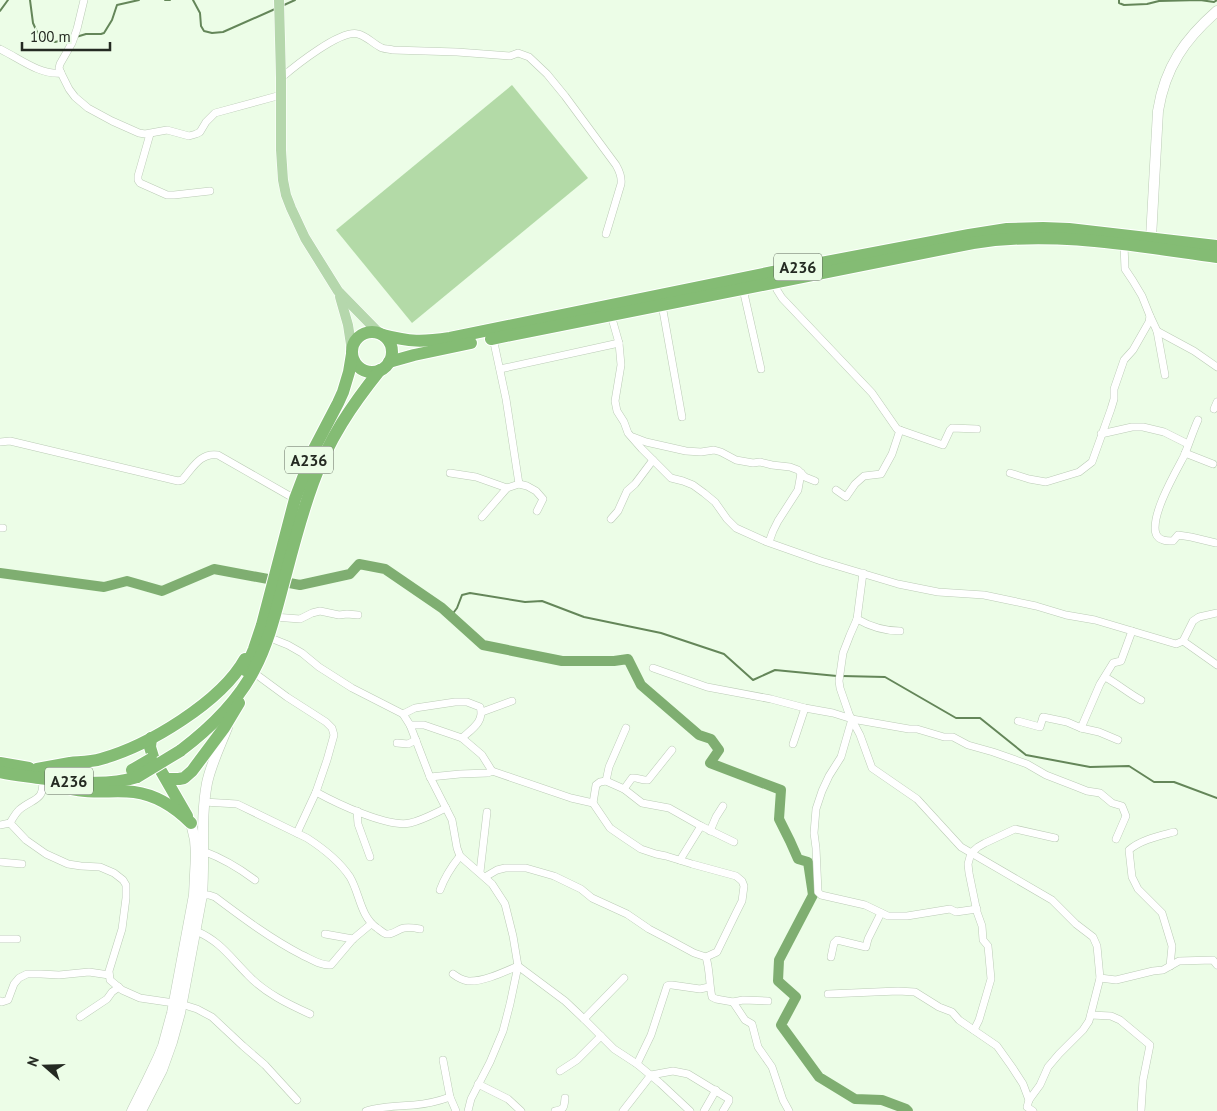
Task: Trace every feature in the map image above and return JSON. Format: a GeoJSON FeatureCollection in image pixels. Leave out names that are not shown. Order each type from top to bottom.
{"type":"FeatureCollection","features":[{"type":"Feature","properties":{"kind":"highway","name":"A236"},"geometry":{"type":"LineString","coordinates":[[352,353],[354,362],[364,371],[372,372],[414,354],[744,289],[774,277],[969,235],[1007,229],[1069,229],[1217,246]]}},
{"type":"Feature","properties":{"kind":"highway","name":"A236"},"geometry":{"type":"LineString","coordinates":[[281,572],[295,499],[314,449],[343,392],[352,346],[356,339],[363,334],[372,332],[421,342],[450,338],[774,277],[1004,239],[1081,239],[1217,257]]}},
{"type":"Feature","properties":{"kind":"highway"},"geometry":{"type":"LineString","coordinates":[[381,334],[388,340],[392,351],[391,357],[385,366]]}},
{"type":"Feature","properties":{"kind":"highway","name":"A236"},"geometry":{"type":"LineString","coordinates":[[178,748],[213,714],[240,679],[275,593],[313,482],[328,446],[346,415],[385,366]]}},
{"type":"Feature","properties":{"kind":"highway","name":"A236"},"geometry":{"type":"LineString","coordinates":[[0,772],[82,782],[113,783],[128,780],[205,731],[232,703],[253,672],[268,637],[274,617],[275,593]]}},
{"type":"Feature","properties":{"kind":"highway"},"geometry":{"type":"LineString","coordinates":[[44,776],[123,752],[183,720],[226,683],[243,662],[262,625]]}},
{"type":"Feature","properties":{"kind":"highway"},"geometry":{"type":"LineString","coordinates":[[167,779],[184,778],[192,771],[212,746],[234,713],[242,689]]}},
{"type":"Feature","properties":{"kind":"highway"},"geometry":{"type":"LineString","coordinates":[[151,738],[151,752],[190,823]]}},
{"type":"Feature","properties":{"kind":"highway","name":"A236"},"geometry":{"type":"LineString","coordinates":[[0,763],[20,767],[44,776],[135,774]]}},
{"type":"Feature","properties":{"kind":"highway"},"geometry":{"type":"LineString","coordinates":[[44,776],[64,787],[72,789],[90,792],[133,792],[150,796],[172,806],[190,823]]}},
{"type":"Feature","properties":{"kind":"main road"},"geometry":{"type":"LineString","coordinates":[[280,5],[281,156],[286,195],[305,238],[338,291],[381,334]]}},
{"type":"Feature","properties":{"kind":"main road"},"geometry":{"type":"LineString","coordinates":[[338,291],[346,315],[352,353]]}},
{"type":"Feature","properties":{"kind":"street"},"geometry":{"type":"LineString","coordinates":[[84,0],[72,43],[60,64],[60,73],[75,97],[88,108],[112,121],[139,132],[150,134],[167,130],[189,136],[200,132],[215,112],[281,95]]}},
{"type":"Feature","properties":{"kind":"street"},"geometry":{"type":"LineString","coordinates":[[1150,238],[1160,97],[1168,72],[1180,50],[1200,25],[1217,11]]}},
{"type":"Feature","properties":{"kind":"street"},"geometry":{"type":"LineString","coordinates":[[281,78],[307,57],[342,36],[356,33],[383,48],[393,50],[510,56],[518,53],[523,54],[529,57],[547,74],[620,172],[621,184],[606,234]]}},
{"type":"Feature","properties":{"kind":"street"},"geometry":{"type":"LineString","coordinates":[[0,49],[52,74],[60,73]]}},
{"type":"Feature","properties":{"kind":"street"},"geometry":{"type":"LineString","coordinates":[[150,134],[138,176],[140,183],[167,195],[210,191]]}},
{"type":"Feature","properties":{"kind":"street"},"geometry":{"type":"LineString","coordinates":[[1124,245],[1125,269],[1133,280],[1157,331],[1165,375]]}},
{"type":"Feature","properties":{"kind":"street"},"geometry":{"type":"LineString","coordinates":[[774,277],[777,290],[782,298],[872,393],[897,429],[943,445],[952,428],[977,429]]}},
{"type":"Feature","properties":{"kind":"street"},"geometry":{"type":"LineString","coordinates":[[744,289],[761,369]]}},
{"type":"Feature","properties":{"kind":"street"},"geometry":{"type":"LineString","coordinates":[[662,304],[682,417]]}},
{"type":"Feature","properties":{"kind":"street"},"geometry":{"type":"LineString","coordinates":[[611,315],[619,343],[621,365],[615,400],[617,411],[628,433],[671,478],[688,483],[704,492],[715,502],[736,528],[821,561],[915,588],[938,592],[984,595],[1036,606],[1066,615],[1095,620],[1176,644],[1184,641],[1193,621],[1199,617],[1217,613]]}},
{"type":"Feature","properties":{"kind":"street"},"geometry":{"type":"LineString","coordinates":[[1010,473],[1046,482],[1079,472],[1092,462],[1114,400],[1114,389],[1124,360],[1133,350],[1149,322],[1150,316]]}},
{"type":"Feature","properties":{"kind":"street"},"geometry":{"type":"LineString","coordinates":[[1157,331],[1194,351],[1217,367]]}},
{"type":"Feature","properties":{"kind":"street"},"geometry":{"type":"LineString","coordinates":[[493,338],[520,484]]}},
{"type":"Feature","properties":{"kind":"street"},"geometry":{"type":"LineString","coordinates":[[500,370],[619,343]]}},
{"type":"Feature","properties":{"kind":"street"},"geometry":{"type":"LineString","coordinates":[[1198,420],[1161,504],[1155,525],[1159,539],[1165,541],[1173,541],[1178,535],[1216,543]]}},
{"type":"Feature","properties":{"kind":"street"},"geometry":{"type":"LineString","coordinates":[[1101,434],[1132,427],[1143,427],[1164,432],[1188,444]]}},
{"type":"Feature","properties":{"kind":"street"},"geometry":{"type":"LineString","coordinates":[[836,490],[846,497],[855,484],[864,476],[880,474],[892,454],[900,430]]}},
{"type":"Feature","properties":{"kind":"street"},"geometry":{"type":"LineString","coordinates":[[630,436],[646,442],[686,451],[701,452],[714,450],[736,460],[790,467],[815,481]]}},
{"type":"Feature","properties":{"kind":"street"},"geometry":{"type":"LineString","coordinates":[[0,442],[18,443],[178,481],[182,480],[201,458],[213,454],[218,455],[295,499]]}},
{"type":"Feature","properties":{"kind":"street"},"geometry":{"type":"LineString","coordinates":[[1185,453],[1213,464]]}},
{"type":"Feature","properties":{"kind":"street"},"geometry":{"type":"LineString","coordinates":[[612,519],[627,491],[635,484],[653,460]]}},
{"type":"Feature","properties":{"kind":"street"},"geometry":{"type":"LineString","coordinates":[[450,473],[476,477],[507,488]]}},
{"type":"Feature","properties":{"kind":"street"},"geometry":{"type":"LineString","coordinates":[[769,542],[778,521],[798,490],[801,473]]}},
{"type":"Feature","properties":{"kind":"street"},"geometry":{"type":"LineString","coordinates":[[482,517],[507,488],[520,484],[536,491],[542,499],[537,512]]}},
{"type":"Feature","properties":{"kind":"street"},"geometry":{"type":"LineString","coordinates":[[864,573],[857,619],[843,653],[839,681],[840,688],[872,768],[917,799],[961,847],[1052,900],[1076,924],[1093,937],[1097,946],[1100,978],[1089,1021],[1083,1030],[1058,1054],[1048,1067],[1029,1107]]}},
{"type":"Feature","properties":{"kind":"street"},"geometry":{"type":"LineString","coordinates":[[274,617],[300,619],[320,611],[339,615],[358,615]]}},
{"type":"Feature","properties":{"kind":"street"},"geometry":{"type":"LineString","coordinates":[[857,619],[875,628],[887,631],[900,631]]}},
{"type":"Feature","properties":{"kind":"street"},"geometry":{"type":"LineString","coordinates":[[1081,728],[1100,684],[1113,662],[1121,661],[1132,631]]}},
{"type":"Feature","properties":{"kind":"street"},"geometry":{"type":"LineString","coordinates":[[268,637],[288,645],[352,688],[403,714],[410,725],[430,777],[452,820],[460,856],[492,884],[505,904],[518,966],[503,1031],[471,1099],[468,1111]]}},
{"type":"Feature","properties":{"kind":"street"},"geometry":{"type":"LineString","coordinates":[[1184,641],[1217,665]]}},
{"type":"Feature","properties":{"kind":"street"},"geometry":{"type":"LineString","coordinates":[[653,668],[707,687],[771,699],[852,719],[917,729],[944,737],[953,737],[968,745],[1026,764],[1046,775],[1087,791],[1100,793],[1112,803],[1122,806],[1126,816],[1116,839]]}},
{"type":"Feature","properties":{"kind":"street"},"geometry":{"type":"LineString","coordinates":[[253,672],[287,698],[326,722],[332,728],[334,736],[327,760],[316,792],[297,833]]}},
{"type":"Feature","properties":{"kind":"street"},"geometry":{"type":"LineString","coordinates":[[1105,676],[1141,700]]}},
{"type":"Feature","properties":{"kind":"street"},"geometry":{"type":"LineString","coordinates":[[482,712],[512,701]]}},
{"type":"Feature","properties":{"kind":"street"},"geometry":{"type":"LineString","coordinates":[[403,714],[415,708],[425,706],[467,702],[480,707],[482,712],[477,724],[462,738]]}},
{"type":"Feature","properties":{"kind":"street"},"geometry":{"type":"LineString","coordinates":[[794,744],[805,708]]}},
{"type":"Feature","properties":{"kind":"street"},"geometry":{"type":"LineString","coordinates":[[132,1111],[163,1046],[178,1004],[196,931],[202,895],[204,802],[211,767],[234,713]]}},
{"type":"Feature","properties":{"kind":"street"},"geometry":{"type":"LineString","coordinates":[[1018,721],[1040,726],[1043,717],[1067,722],[1118,740]]}},
{"type":"Feature","properties":{"kind":"street"},"geometry":{"type":"LineString","coordinates":[[852,719],[841,757],[822,791],[814,820],[818,867],[817,888],[821,895],[865,905],[888,916],[907,916],[950,909],[956,912],[977,909]]}},
{"type":"Feature","properties":{"kind":"street"},"geometry":{"type":"LineString","coordinates":[[410,725],[424,725],[462,738],[482,755],[492,771],[593,804],[610,828],[641,848],[656,854],[736,876],[742,881],[744,886],[742,901],[722,942],[716,952],[706,957],[694,953],[649,929],[627,914],[592,898],[581,889],[554,876],[516,867],[497,870],[483,875]]}},
{"type":"Feature","properties":{"kind":"street"},"geometry":{"type":"LineString","coordinates":[[606,781],[609,767],[626,728]]}},
{"type":"Feature","properties":{"kind":"street"},"geometry":{"type":"LineString","coordinates":[[397,743],[408,744],[416,740]]}},
{"type":"Feature","properties":{"kind":"street"},"geometry":{"type":"LineString","coordinates":[[624,789],[632,778],[648,780],[672,750]]}},
{"type":"Feature","properties":{"kind":"street"},"geometry":{"type":"LineString","coordinates":[[430,777],[488,773],[492,771]]}},
{"type":"Feature","properties":{"kind":"street"},"geometry":{"type":"LineString","coordinates":[[0,825],[10,823],[20,809],[42,794],[44,776]]}},
{"type":"Feature","properties":{"kind":"street"},"geometry":{"type":"LineString","coordinates":[[593,804],[597,783],[606,781],[624,789],[642,803],[669,808],[734,842]]}},
{"type":"Feature","properties":{"kind":"street"},"geometry":{"type":"LineString","coordinates":[[316,792],[357,811],[398,824],[410,823],[446,808]]}},
{"type":"Feature","properties":{"kind":"street"},"geometry":{"type":"LineString","coordinates":[[204,802],[237,804],[307,838],[336,861],[349,876],[356,888],[364,914],[371,924],[384,934],[391,934],[405,928],[420,929]]}},
{"type":"Feature","properties":{"kind":"street"},"geometry":{"type":"LineString","coordinates":[[710,831],[723,806]]}},
{"type":"Feature","properties":{"kind":"street"},"geometry":{"type":"LineString","coordinates":[[357,811],[358,824],[370,857]]}},
{"type":"Feature","properties":{"kind":"street"},"geometry":{"type":"LineString","coordinates":[[483,875],[487,812]]}},
{"type":"Feature","properties":{"kind":"street"},"geometry":{"type":"LineString","coordinates":[[10,823],[26,840],[46,854],[68,864],[100,867],[114,873],[123,880],[126,885],[126,898],[122,929],[108,971],[110,980],[122,990],[140,998],[197,1009],[212,1017],[264,1064],[297,1100]]}},
{"type":"Feature","properties":{"kind":"street"},"geometry":{"type":"LineString","coordinates":[[141,1111],[156,1084],[168,1055],[178,1004],[194,895],[196,854],[195,840],[190,823]]}},
{"type":"Feature","properties":{"kind":"street"},"geometry":{"type":"LineString","coordinates":[[680,860],[701,826]]}},
{"type":"Feature","properties":{"kind":"street"},"geometry":{"type":"LineString","coordinates":[[974,1030],[979,1020],[991,980],[988,946],[983,940],[982,926],[969,873],[968,864],[971,853],[985,843],[1015,829],[1055,838]]}},
{"type":"Feature","properties":{"kind":"street"},"geometry":{"type":"LineString","coordinates":[[1170,966],[1172,946],[1162,913],[1138,889],[1132,877],[1129,850],[1134,846],[1174,832]]}},
{"type":"Feature","properties":{"kind":"street"},"geometry":{"type":"LineString","coordinates":[[203,851],[215,855],[255,880]]}},
{"type":"Feature","properties":{"kind":"street"},"geometry":{"type":"LineString","coordinates":[[440,890],[450,869],[460,856]]}},
{"type":"Feature","properties":{"kind":"street"},"geometry":{"type":"LineString","coordinates":[[0,862],[22,864]]}},
{"type":"Feature","properties":{"kind":"street"},"geometry":{"type":"LineString","coordinates":[[202,895],[210,894],[271,938],[325,965],[331,965],[353,939],[371,924]]}},
{"type":"Feature","properties":{"kind":"street"},"geometry":{"type":"LineString","coordinates":[[831,958],[834,943],[837,940],[866,947],[881,913]]}},
{"type":"Feature","properties":{"kind":"street"},"geometry":{"type":"LineString","coordinates":[[196,931],[218,943],[248,976],[260,985],[288,1004],[310,1014]]}},
{"type":"Feature","properties":{"kind":"street"},"geometry":{"type":"LineString","coordinates":[[325,934],[353,939]]}},
{"type":"Feature","properties":{"kind":"street"},"geometry":{"type":"LineString","coordinates":[[0,939],[17,939]]}},
{"type":"Feature","properties":{"kind":"street"},"geometry":{"type":"LineString","coordinates":[[706,957],[712,997],[733,1002],[743,1000],[768,1001]]}},
{"type":"Feature","properties":{"kind":"street"},"geometry":{"type":"LineString","coordinates":[[1100,978],[1116,980],[1163,970],[1179,961],[1216,962]]}},
{"type":"Feature","properties":{"kind":"street"},"geometry":{"type":"LineString","coordinates":[[453,974],[466,981],[475,980],[491,977],[518,966]]}},
{"type":"Feature","properties":{"kind":"street"},"geometry":{"type":"LineString","coordinates":[[518,966],[565,1002],[614,1049],[651,1075],[690,1111]]}},
{"type":"Feature","properties":{"kind":"street"},"geometry":{"type":"LineString","coordinates":[[0,1001],[8,1000],[14,984],[19,978],[27,974],[59,976],[89,972],[109,975]]}},
{"type":"Feature","properties":{"kind":"street"},"geometry":{"type":"LineString","coordinates":[[584,1019],[624,978]]}},
{"type":"Feature","properties":{"kind":"street"},"geometry":{"type":"LineString","coordinates":[[637,1064],[651,1035],[667,986],[700,989],[710,987]]}},
{"type":"Feature","properties":{"kind":"street"},"geometry":{"type":"LineString","coordinates":[[80,1017],[106,999],[119,987]]}},
{"type":"Feature","properties":{"kind":"street"},"geometry":{"type":"LineString","coordinates":[[828,994],[916,992],[952,1012],[959,1020],[997,1046],[1023,1084],[1029,1107]]}},
{"type":"Feature","properties":{"kind":"street"},"geometry":{"type":"LineString","coordinates":[[733,1002],[745,1020],[752,1024],[758,1047],[772,1067],[783,1100],[789,1111]]}},
{"type":"Feature","properties":{"kind":"street"},"geometry":{"type":"LineString","coordinates":[[1091,1015],[1111,1016],[1120,1020],[1150,1045],[1143,1080],[1141,1111]]}},
{"type":"Feature","properties":{"kind":"street"},"geometry":{"type":"LineString","coordinates":[[560,1071],[577,1060],[601,1036]]}},
{"type":"Feature","properties":{"kind":"street"},"geometry":{"type":"LineString","coordinates":[[443,1060],[450,1097],[456,1111]]}},
{"type":"Feature","properties":{"kind":"street"},"geometry":{"type":"LineString","coordinates":[[623,1111],[651,1075],[673,1072],[688,1074],[730,1098],[723,1111]]}},
{"type":"Feature","properties":{"kind":"street"},"geometry":{"type":"LineString","coordinates":[[478,1084],[508,1099],[521,1111]]}},
{"type":"Feature","properties":{"kind":"street"},"geometry":{"type":"LineString","coordinates":[[704,1111],[716,1090]]}},
{"type":"Feature","properties":{"kind":"street"},"geometry":{"type":"LineString","coordinates":[[366,1111],[376,1108],[416,1105],[450,1097]]}},
{"type":"Feature","properties":{"kind":"street"},"geometry":{"type":"LineString","coordinates":[[555,1111],[561,1110],[564,1107],[565,1098]]}},
{"type":"Feature","properties":{"kind":"green space"},"geometry":{"type":"Polygon","coordinates":[[[512,85],[588,178],[412,323],[336,230],[512,85]]]}},
{"type":"Feature","properties":{"kind":"waterway"},"geometry":{"type":"LineString","coordinates":[[0,11],[8,0]]}},
{"type":"Feature","properties":{"kind":"waterway"},"geometry":{"type":"LineString","coordinates":[[30,0],[33,23],[37,32],[43,38],[55,42],[72,38]]}},
{"type":"Feature","properties":{"kind":"waterway"},"geometry":{"type":"LineString","coordinates":[[76,37],[86,34],[104,33],[112,20],[117,5],[139,0]]}},
{"type":"Feature","properties":{"kind":"waterway"},"geometry":{"type":"LineString","coordinates":[[165,0],[170,0]]}},
{"type":"Feature","properties":{"kind":"waterway"},"geometry":{"type":"LineString","coordinates":[[193,0],[200,13],[201,26],[204,31],[212,33],[223,32],[275,9]]}},
{"type":"Feature","properties":{"kind":"waterway"},"geometry":{"type":"LineString","coordinates":[[284,5],[295,0]]}},
{"type":"Feature","properties":{"kind":"waterway"},"geometry":{"type":"LineString","coordinates":[[1119,0],[1119,3],[1124,5],[1147,4],[1159,1],[1200,0],[1214,2],[1217,0]]}},
{"type":"Feature","properties":{"kind":"waterway"},"geometry":{"type":"LineString","coordinates":[[0,573],[104,587],[127,581],[162,591],[214,569],[300,585],[350,574],[359,564],[385,569],[442,608],[483,645],[562,661],[614,661],[628,659],[641,685],[699,735],[711,739],[719,750],[710,763],[781,790],[779,819],[798,859],[808,862],[813,895],[779,960],[778,981],[796,997],[781,1025],[819,1077],[855,1099],[882,1100],[908,1111]]}},
{"type":"Feature","properties":{"kind":"waterway"},"geometry":{"type":"LineString","coordinates":[[451,616],[457,608],[462,595],[470,593],[525,602],[542,601],[584,617],[661,633],[724,654],[753,680],[775,670],[837,676]]}},
{"type":"Feature","properties":{"kind":"waterway"},"geometry":{"type":"LineString","coordinates":[[842,676],[885,677],[956,718],[980,718],[1026,755],[1090,767],[1129,766],[1154,782],[1174,782],[1217,798]]}}]}
